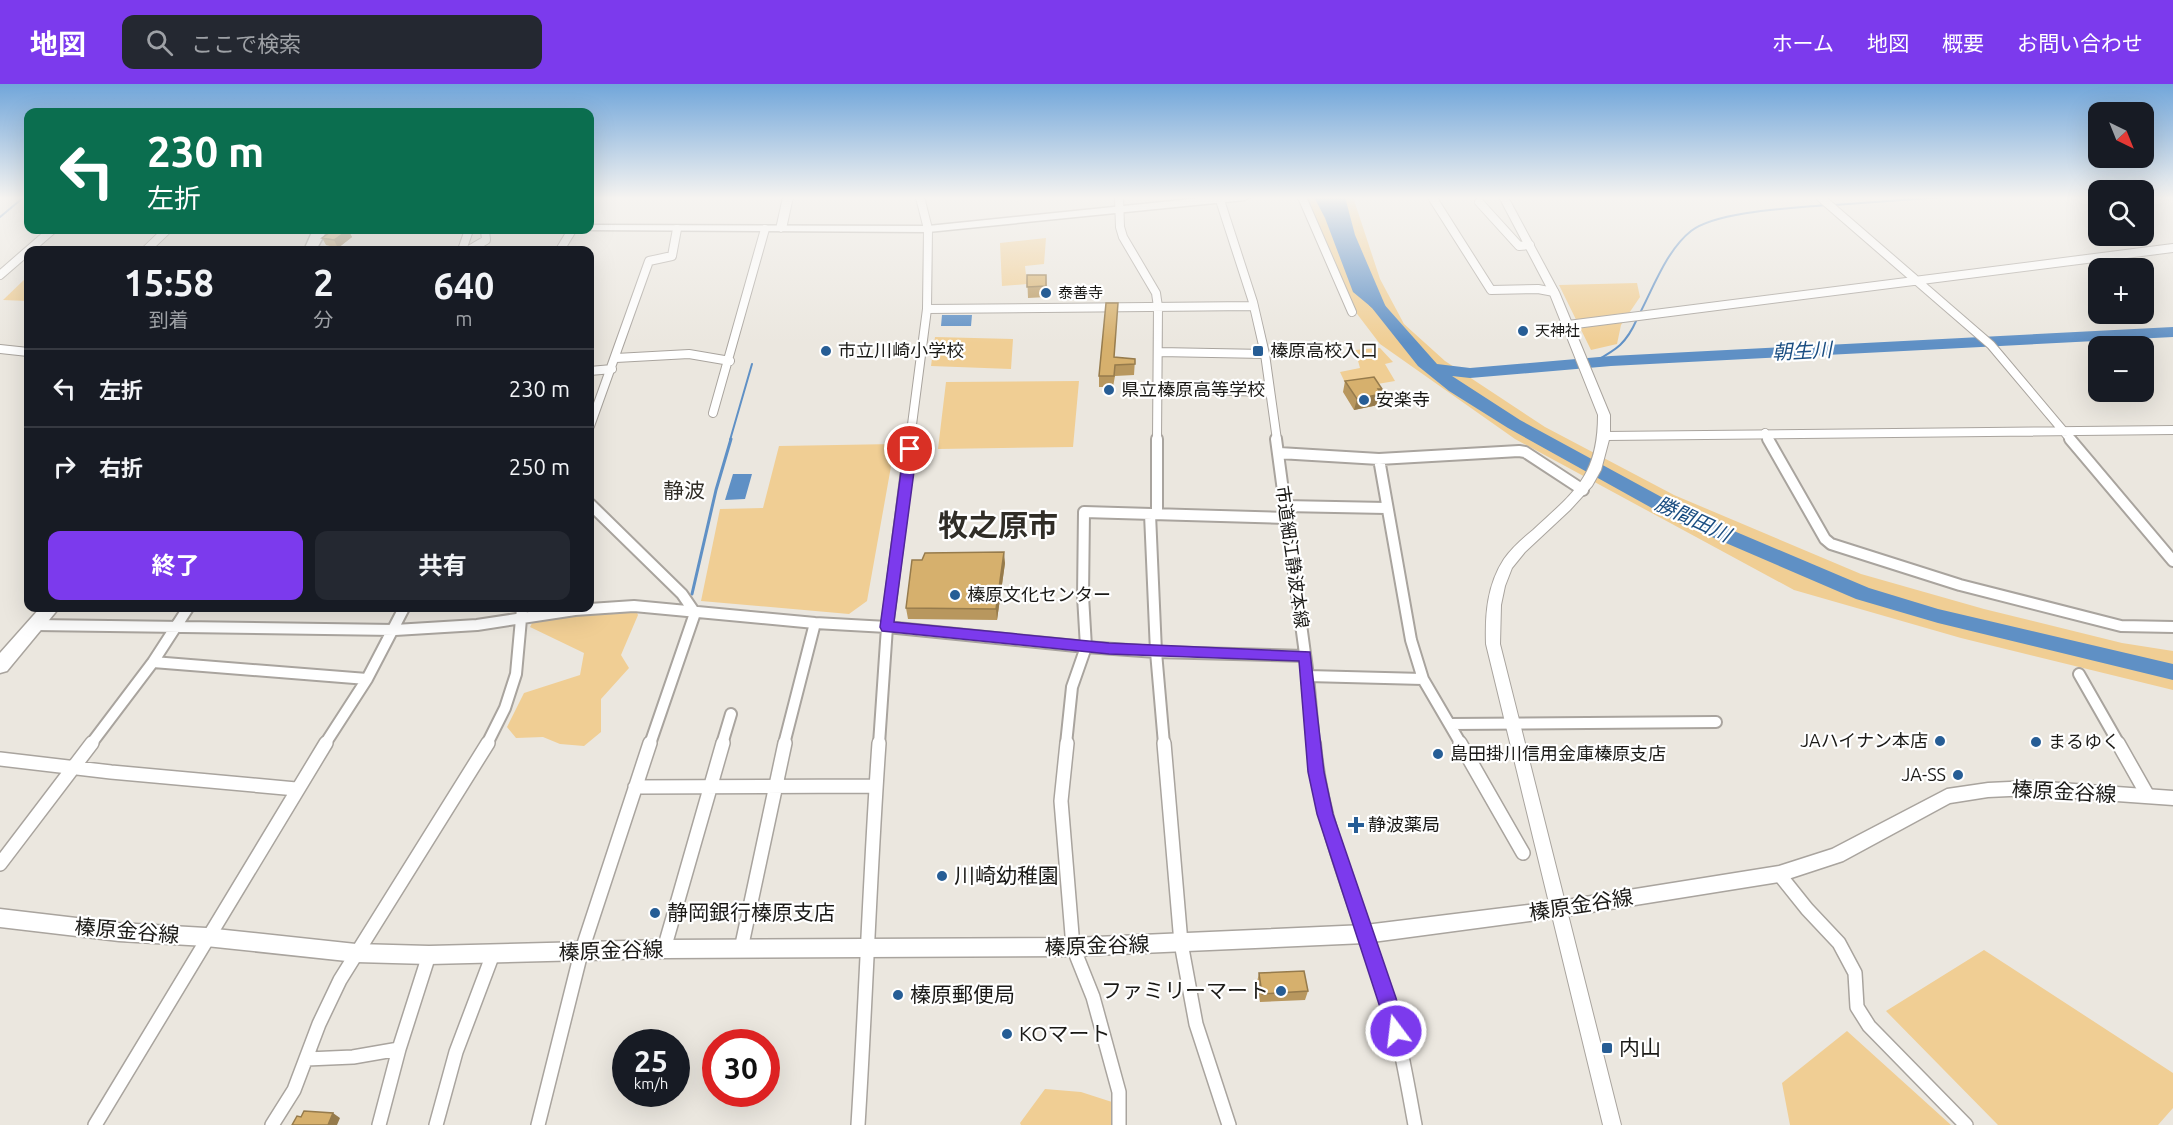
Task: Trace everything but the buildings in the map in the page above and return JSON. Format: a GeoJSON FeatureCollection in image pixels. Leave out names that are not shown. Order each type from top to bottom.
{"type":"FeatureCollection","features":[{"type":"Feature","properties":{"kind":"highway"},"geometry":{"type":"LineString","coordinates":[[0,666],[47,612]]}},
{"type":"Feature","properties":{"kind":"main road","name":"榛原金谷線"},"geometry":{"type":"LineString","coordinates":[[0,918],[119,932],[206,937],[356,953],[429,955],[581,953],[664,949],[1073,948],[1365,934],[1560,909],[1779,874],[1837,855],[1947,796],[1988,790],[2031,788],[2173,798]]}},
{"type":"Feature","properties":{"kind":"street"},"geometry":{"type":"LineString","coordinates":[[594,416],[649,261],[672,255],[674,246]]}},
{"type":"Feature","properties":{"kind":"street"},"geometry":{"type":"LineString","coordinates":[[713,413],[730,361],[761,246]]}},
{"type":"Feature","properties":{"kind":"street"},"geometry":{"type":"LineString","coordinates":[[858,1125],[866,998],[866,949],[887,627],[927,309],[928,246]]}},
{"type":"Feature","properties":{"kind":"street"},"geometry":{"type":"LineString","coordinates":[[1128,246],[1156,293],[1158,307],[1159,352],[1153,514],[1156,652],[1181,943],[1196,1024],[1229,1125]]}},
{"type":"Feature","properties":{"kind":"street","name":"市道細江静波本線"},"geometry":{"type":"LineString","coordinates":[[1235,246],[1254,306],[1265,354],[1308,676],[1316,772],[1325,814],[1387,998],[1398,1038],[1415,1125]]}},
{"type":"Feature","properties":{"kind":"street"},"geometry":{"type":"LineString","coordinates":[[1323,246],[1352,312]]}},
{"type":"Feature","properties":{"kind":"street"},"geometry":{"type":"LineString","coordinates":[[1463,246],[1491,290],[1538,289],[1554,292]]}},
{"type":"Feature","properties":{"kind":"street"},"geometry":{"type":"LineString","coordinates":[[1530,246],[1554,292],[1604,415],[1605,439],[1600,462],[1585,487],[1521,548],[1506,567],[1497,590],[1492,617],[1493,644],[1612,1125]]}},
{"type":"Feature","properties":{"kind":"street"},"geometry":{"type":"LineString","coordinates":[[1876,246],[1991,345],[2173,561]]}},
{"type":"Feature","properties":{"kind":"street"},"geometry":{"type":"LineString","coordinates":[[1568,325],[2173,248]]}},
{"type":"Feature","properties":{"kind":"street"},"geometry":{"type":"LineString","coordinates":[[0,275],[24,254]]}},
{"type":"Feature","properties":{"kind":"street"},"geometry":{"type":"LineString","coordinates":[[927,309],[1254,306]]}},
{"type":"Feature","properties":{"kind":"street"},"geometry":{"type":"LineString","coordinates":[[0,350],[24,352]]}},
{"type":"Feature","properties":{"kind":"street"},"geometry":{"type":"LineString","coordinates":[[1159,352],[1265,354]]}},
{"type":"Feature","properties":{"kind":"street"},"geometry":{"type":"LineString","coordinates":[[616,358],[688,354],[730,361]]}},
{"type":"Feature","properties":{"kind":"street"},"geometry":{"type":"LineString","coordinates":[[594,370],[612,369]]}},
{"type":"Feature","properties":{"kind":"street"},"geometry":{"type":"LineString","coordinates":[[1158,390],[1270,392]]}},
{"type":"Feature","properties":{"kind":"street"},"geometry":{"type":"LineString","coordinates":[[1605,439],[1765,433],[2173,430]]}},
{"type":"Feature","properties":{"kind":"street"},"geometry":{"type":"LineString","coordinates":[[1765,433],[1825,539],[1831,544],[1960,585],[2121,626],[2173,627]]}},
{"type":"Feature","properties":{"kind":"street"},"geometry":{"type":"LineString","coordinates":[[1279,453],[1379,459],[1519,451],[1525,452],[1585,487]]}},
{"type":"Feature","properties":{"kind":"street"},"geometry":{"type":"LineString","coordinates":[[1379,459],[1411,640],[1423,679],[1523,853]]}},
{"type":"Feature","properties":{"kind":"street"},"geometry":{"type":"LineString","coordinates":[[594,508],[682,594],[695,613]]}},
{"type":"Feature","properties":{"kind":"street"},"geometry":{"type":"LineString","coordinates":[[1119,1125],[1119,1092],[1093,997],[1073,948],[1061,801],[1072,687],[1086,647],[1083,596],[1084,512],[1153,514],[1386,508]]}},
{"type":"Feature","properties":{"kind":"street"},"geometry":{"type":"LineString","coordinates":[[594,609],[634,606],[1156,652],[1305,656]]}},
{"type":"Feature","properties":{"kind":"street"},"geometry":{"type":"LineString","coordinates":[[0,864],[153,662],[185,612]]}},
{"type":"Feature","properties":{"kind":"street"},"geometry":{"type":"LineString","coordinates":[[95,1125],[296,789],[367,680],[402,612]]}},
{"type":"Feature","properties":{"kind":"street"},"geometry":{"type":"LineString","coordinates":[[36,625],[174,629],[394,630],[477,625],[520,613],[538,612]]}},
{"type":"Feature","properties":{"kind":"street"},"geometry":{"type":"LineString","coordinates":[[272,1125],[294,1090],[319,1024],[340,980],[494,733],[511,695],[518,664],[520,613]]}},
{"type":"Feature","properties":{"kind":"street"},"geometry":{"type":"LineString","coordinates":[[538,1125],[581,953],[695,613]]}},
{"type":"Feature","properties":{"kind":"street"},"geometry":{"type":"LineString","coordinates":[[741,949],[774,786],[815,623]]}},
{"type":"Feature","properties":{"kind":"street"},"geometry":{"type":"LineString","coordinates":[[153,662],[367,680]]}},
{"type":"Feature","properties":{"kind":"street"},"geometry":{"type":"LineString","coordinates":[[2079,674],[2148,796]]}},
{"type":"Feature","properties":{"kind":"street"},"geometry":{"type":"LineString","coordinates":[[1308,676],[1423,679]]}},
{"type":"Feature","properties":{"kind":"street"},"geometry":{"type":"LineString","coordinates":[[664,949],[731,714]]}},
{"type":"Feature","properties":{"kind":"street"},"geometry":{"type":"LineString","coordinates":[[1450,724],[1716,722]]}},
{"type":"Feature","properties":{"kind":"street"},"geometry":{"type":"LineString","coordinates":[[0,759],[71,770],[174,776],[296,789]]}},
{"type":"Feature","properties":{"kind":"street"},"geometry":{"type":"LineString","coordinates":[[635,787],[876,786]]}},
{"type":"Feature","properties":{"kind":"street"},"geometry":{"type":"LineString","coordinates":[[1779,874],[1839,944],[1855,973],[1857,1007],[1869,1026],[1966,1125]]}},
{"type":"Feature","properties":{"kind":"street"},"geometry":{"type":"LineString","coordinates":[[436,1125],[456,1052],[494,954]]}},
{"type":"Feature","properties":{"kind":"street"},"geometry":{"type":"LineString","coordinates":[[379,1125],[399,1048],[429,955]]}},
{"type":"Feature","properties":{"kind":"street"},"geometry":{"type":"LineString","coordinates":[[307,1059],[353,1056],[399,1048]]}},
{"type":"Feature","properties":{"kind":"shaded area"},"geometry":{"type":"Polygon","coordinates":[[[1000,246],[1045,246],[1044,264],[1025,266],[1027,284],[1002,286],[1000,246]]]}},
{"type":"Feature","properties":{"kind":"shaded area"},"geometry":{"type":"Polygon","coordinates":[[[1325,246],[1369,246],[1380,279],[1404,324],[1445,361],[1545,427],[1674,495],[1861,574],[1984,609],[2122,643],[2173,651],[2173,690],[1961,638],[1794,590],[1515,439],[1380,344],[1348,302],[1325,246]]]}},
{"type":"Feature","properties":{"kind":"shaded area"},"geometry":{"type":"Polygon","coordinates":[[[24,280],[24,301],[3,300],[24,280]]]}},
{"type":"Feature","properties":{"kind":"shaded area"},"geometry":{"type":"Polygon","coordinates":[[[1637,283],[1640,297],[1621,325],[1617,344],[1591,350],[1559,285],[1637,283]]]}},
{"type":"Feature","properties":{"kind":"shaded area"},"geometry":{"type":"Polygon","coordinates":[[[935,337],[1013,339],[1011,369],[931,366],[935,337]]]}},
{"type":"Feature","properties":{"kind":"shaded area"},"geometry":{"type":"Polygon","coordinates":[[[1380,348],[1393,362],[1385,364],[1395,381],[1348,389],[1340,372],[1360,368],[1355,350],[1380,348]]]}},
{"type":"Feature","properties":{"kind":"shaded area"},"geometry":{"type":"Polygon","coordinates":[[[1079,381],[1073,447],[938,449],[946,382],[1079,381]]]}},
{"type":"Feature","properties":{"kind":"shaded area"},"geometry":{"type":"Polygon","coordinates":[[[895,444],[867,601],[849,614],[701,601],[720,509],[763,508],[779,446],[895,444]]]}},
{"type":"Feature","properties":{"kind":"shaded area"},"geometry":{"type":"Polygon","coordinates":[[[634,606],[638,615],[621,655],[629,668],[601,699],[601,732],[584,746],[560,744],[543,737],[516,738],[507,727],[524,693],[580,675],[584,653],[530,627],[535,617],[634,606]]]}},
{"type":"Feature","properties":{"kind":"shaded area"},"geometry":{"type":"Polygon","coordinates":[[[1984,950],[2173,1073],[2173,1108],[2158,1125],[1998,1125],[1886,1011],[1984,950]]]}},
{"type":"Feature","properties":{"kind":"shaded area"},"geometry":{"type":"Polygon","coordinates":[[[1847,1031],[1951,1125],[1790,1125],[1782,1083],[1847,1031]]]}},
{"type":"Feature","properties":{"kind":"shaded area"},"geometry":{"type":"Polygon","coordinates":[[[1045,1089],[1081,1092],[1112,1102],[1112,1125],[1021,1125],[1020,1123],[1045,1089]]]}},
{"type":"Feature","properties":{"kind":"water"},"geometry":{"type":"Polygon","coordinates":[[[1335,246],[1360,246],[1394,326],[1353,292],[1335,246]]]}},
{"type":"Feature","properties":{"kind":"water"},"geometry":{"type":"Polygon","coordinates":[[[942,315],[972,315],[971,326],[941,326],[942,315]]]}},
{"type":"Feature","properties":{"kind":"water"},"geometry":{"type":"Polygon","coordinates":[[[733,474],[752,474],[745,499],[725,500],[733,474]]]}},
{"type":"Feature","properties":{"kind":"waterway"},"geometry":{"type":"LineString","coordinates":[[1640,313],[1668,258],[1677,246]]}},
{"type":"Feature","properties":{"kind":"waterway","name":"勝間田川"},"geometry":{"type":"LineString","coordinates":[[1377,305],[1424,362],[1455,387],[1514,424],[1683,517],[1863,594],[1938,616],[2173,672]]}},
{"type":"Feature","properties":{"kind":"waterway"},"geometry":{"type":"LineString","coordinates":[[1594,362],[1620,345],[1637,319]]}},
{"type":"Feature","properties":{"kind":"waterway","name":"朝生川"},"geometry":{"type":"LineString","coordinates":[[1433,369],[1470,373],[1611,361],[2173,332]]}},
{"type":"Feature","properties":{"kind":"waterway"},"geometry":{"type":"LineString","coordinates":[[730,440],[752,364]]}},
{"type":"Feature","properties":{"kind":"waterway"},"geometry":{"type":"LineString","coordinates":[[692,594],[716,490],[731,439]]}},
{"type":"Feature","properties":{"kind":"place","name":"泰善寺"},"geometry":{"type":"Point","coordinates":[1046,293]}},
{"type":"Feature","properties":{"kind":"place","name":"天神社"},"geometry":{"type":"Point","coordinates":[1523,331]}},
{"type":"Feature","properties":{"kind":"place","name":"市立川崎小学校"},"geometry":{"type":"Point","coordinates":[826,351]}},
{"type":"Feature","properties":{"kind":"place","name":"榛原高校入口"},"geometry":{"type":"Point","coordinates":[1258,351]}},
{"type":"Feature","properties":{"kind":"place","name":"県立榛原高等学校"},"geometry":{"type":"Point","coordinates":[1109,390]}},
{"type":"Feature","properties":{"kind":"place","name":"安楽寺"},"geometry":{"type":"Point","coordinates":[1364,400]}},
{"type":"Feature","properties":{"kind":"place","name":"榛原文化センター"},"geometry":{"type":"Point","coordinates":[955,595]}},
{"type":"Feature","properties":{"kind":"place","name":"JAハイナン本店"},"geometry":{"type":"Point","coordinates":[1940,741]}},
{"type":"Feature","properties":{"kind":"place","name":"まるゆく"},"geometry":{"type":"Point","coordinates":[2036,742]}},
{"type":"Feature","properties":{"kind":"place","name":"島田掛川信用金庫榛原支店"},"geometry":{"type":"Point","coordinates":[1438,754]}},
{"type":"Feature","properties":{"kind":"place","name":"JA-SS"},"geometry":{"type":"Point","coordinates":[1958,775]}},
{"type":"Feature","properties":{"kind":"place","name":"静波薬局"},"geometry":{"type":"Point","coordinates":[1356,825]}},
{"type":"Feature","properties":{"kind":"place","name":"川崎幼稚園"},"geometry":{"type":"Point","coordinates":[942,876]}},
{"type":"Feature","properties":{"kind":"place","name":"静岡銀行榛原支店"},"geometry":{"type":"Point","coordinates":[655,913]}},
{"type":"Feature","properties":{"kind":"place","name":"ファミリーマート"},"geometry":{"type":"Point","coordinates":[1281,991]}},
{"type":"Feature","properties":{"kind":"place","name":"榛原郵便局"},"geometry":{"type":"Point","coordinates":[898,995]}},
{"type":"Feature","properties":{"kind":"place","name":"KOマート"},"geometry":{"type":"Point","coordinates":[1007,1034]}},
{"type":"Feature","properties":{"kind":"place","name":"内山"},"geometry":{"type":"Point","coordinates":[1607,1048]}},
{"type":"Feature","properties":{"kind":"district","name":"静波"},"geometry":{"type":"Point","coordinates":[684,491]}},
{"type":"Feature","properties":{"kind":"district","name":"牧之原市"},"geometry":{"type":"Point","coordinates":[998,526]}},
{"type":"Feature","properties":{"kind":"route"},"geometry":{"type":"LineString","coordinates":[[910,449],[887,627],[1156,652],[1305,656],[1316,772],[1325,814],[1396,1031]]}}]}
